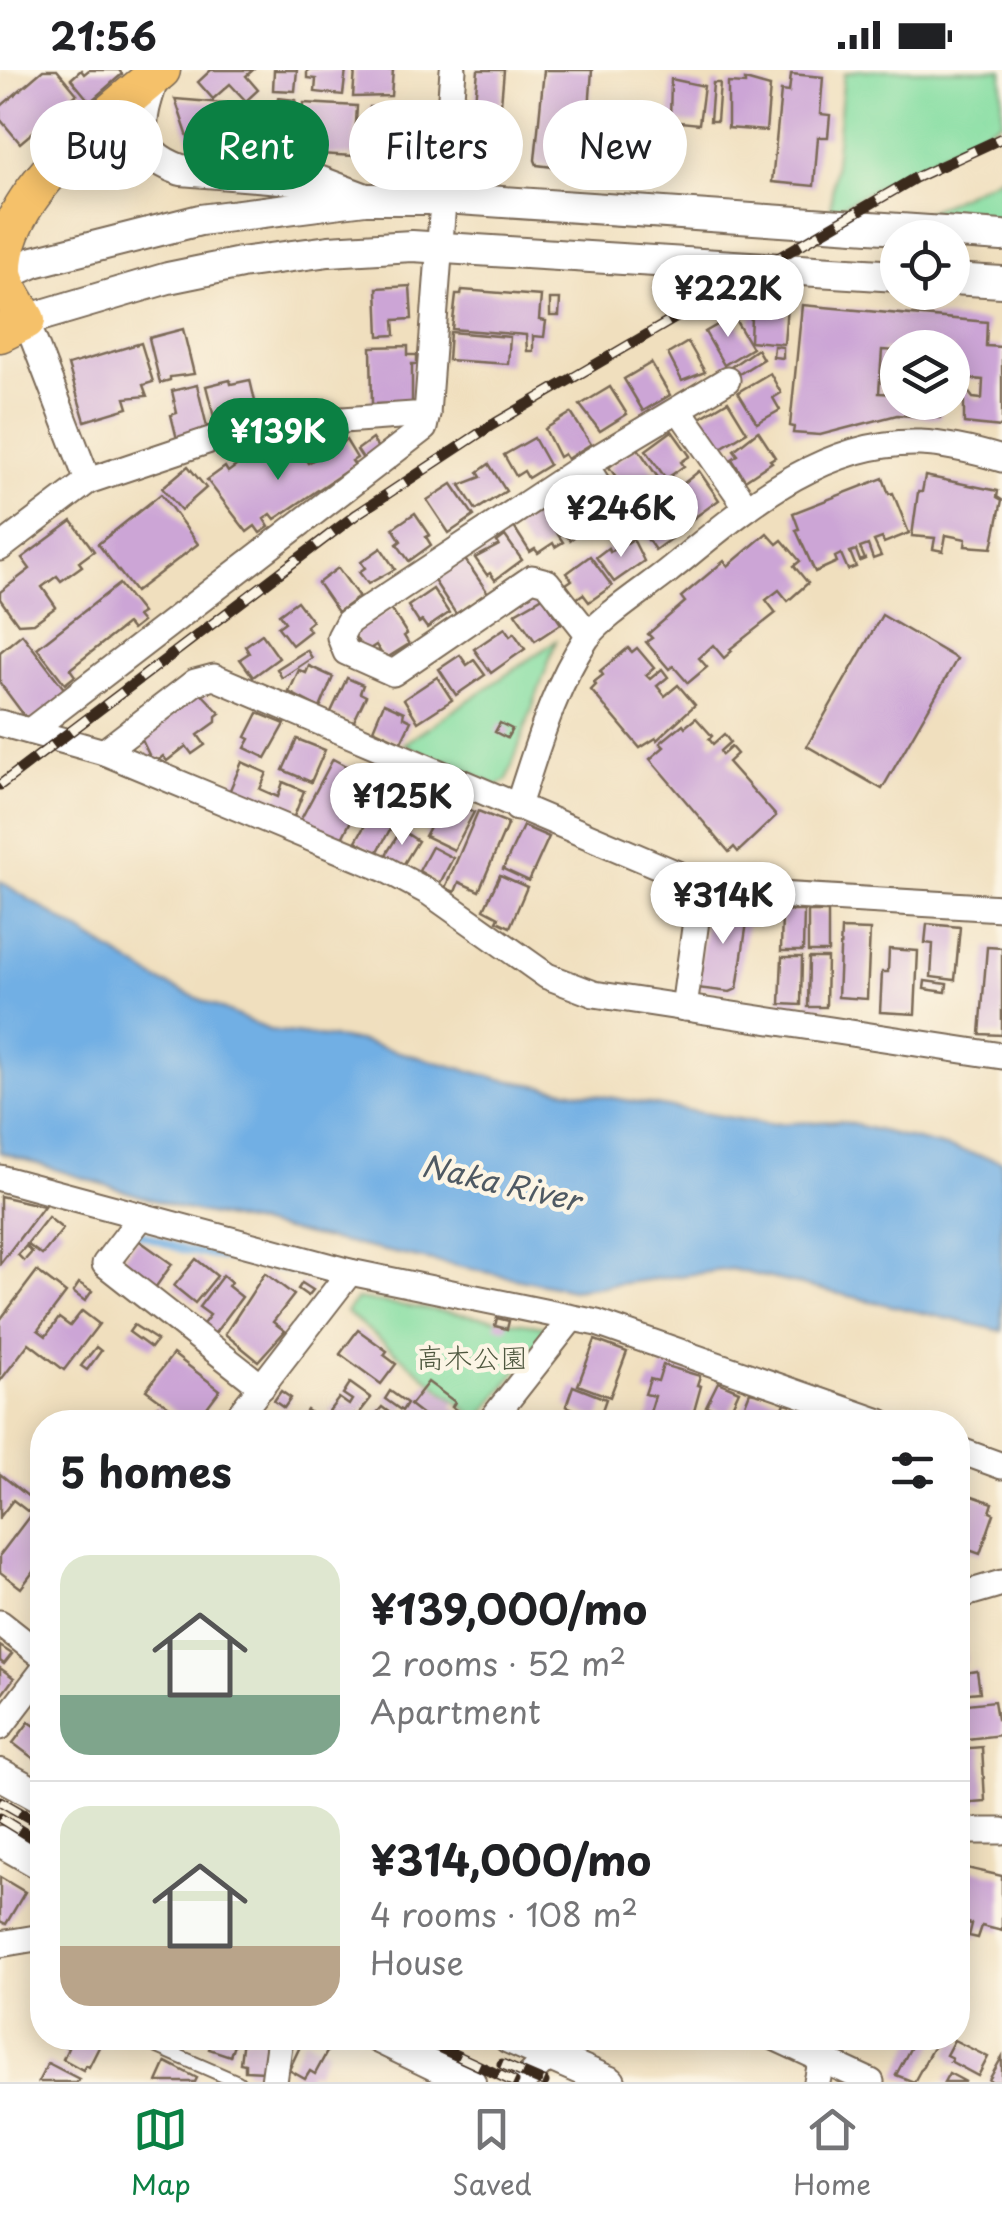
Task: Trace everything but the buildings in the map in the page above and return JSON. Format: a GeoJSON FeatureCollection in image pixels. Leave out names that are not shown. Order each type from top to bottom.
{"type":"FeatureCollection","features":[{"type":"Feature","properties":{"kind":"main road"},"geometry":{"type":"LineString","coordinates":[[128,100],[158,73]]}},
{"type":"Feature","properties":{"kind":"main road"},"geometry":{"type":"LineString","coordinates":[[0,207],[30,185]]}},
{"type":"Feature","properties":{"kind":"main road"},"geometry":{"type":"LineString","coordinates":[[13,327],[2,277],[6,244],[13,224],[37,190]]}},
{"type":"Feature","properties":{"kind":"street"},"geometry":{"type":"LineString","coordinates":[[30,731],[424,428],[453,70]]}},
{"type":"Feature","properties":{"kind":"street"},"geometry":{"type":"LineString","coordinates":[[158,73],[140,118],[147,150],[164,164],[181,170],[318,181],[366,199]]}},
{"type":"Feature","properties":{"kind":"street"},"geometry":{"type":"LineString","coordinates":[[2,277],[34,262],[200,220],[366,199],[441,198],[1002,236]]}},
{"type":"Feature","properties":{"kind":"street"},"geometry":{"type":"LineString","coordinates":[[88,480],[13,327],[168,278],[328,251],[412,246],[880,275]]}},
{"type":"Feature","properties":{"kind":"street"},"geometry":{"type":"LineString","coordinates":[[970,280],[1002,282]]}},
{"type":"Feature","properties":{"kind":"street"},"geometry":{"type":"LineString","coordinates":[[589,634],[547,582],[532,578],[393,673],[346,652],[340,637],[348,622],[586,465],[727,380]]}},
{"type":"Feature","properties":{"kind":"street"},"geometry":{"type":"LineString","coordinates":[[679,410],[746,507]]}},
{"type":"Feature","properties":{"kind":"street"},"geometry":{"type":"LineString","coordinates":[[0,548],[88,480],[226,434],[426,414]]}},
{"type":"Feature","properties":{"kind":"street"},"geometry":{"type":"LineString","coordinates":[[518,808],[555,694],[589,634],[746,507],[786,480],[874,447],[917,443],[955,446],[1002,458]]}},
{"type":"Feature","properties":{"kind":"street"},"geometry":{"type":"LineString","coordinates":[[586,465],[620,519]]}},
{"type":"Feature","properties":{"kind":"street"},"geometry":{"type":"LineString","coordinates":[[104,752],[195,682],[214,678],[727,892],[1002,908]]}},
{"type":"Feature","properties":{"kind":"street"},"geometry":{"type":"LineString","coordinates":[[0,723],[104,752],[384,869],[430,893],[547,976],[594,994],[1002,1056]]}},
{"type":"Feature","properties":{"kind":"street"},"geometry":{"type":"LineString","coordinates":[[684,1008],[701,884]]}},
{"type":"Feature","properties":{"kind":"street"},"geometry":{"type":"LineString","coordinates":[[0,1178],[350,1272],[598,1324],[845,1410]]}},
{"type":"Feature","properties":{"kind":"street"},"geometry":{"type":"LineString","coordinates":[[142,1216],[104,1264],[262,1386]]}},
{"type":"Feature","properties":{"kind":"street"},"geometry":{"type":"LineString","coordinates":[[243,1410],[350,1272]]}},
{"type":"Feature","properties":{"kind":"street"},"geometry":{"type":"LineString","coordinates":[[499,1410],[572,1318]]}},
{"type":"Feature","properties":{"kind":"street"},"geometry":{"type":"LineString","coordinates":[[970,1454],[1002,1466]]}},
{"type":"Feature","properties":{"kind":"street"},"geometry":{"type":"LineString","coordinates":[[970,1592],[1002,1582]]}},
{"type":"Feature","properties":{"kind":"street"},"geometry":{"type":"LineString","coordinates":[[0,1623],[30,1647]]}},
{"type":"Feature","properties":{"kind":"street"},"geometry":{"type":"LineString","coordinates":[[0,1728],[30,1688]]}},
{"type":"Feature","properties":{"kind":"street"},"geometry":{"type":"LineString","coordinates":[[0,1774],[30,1791]]}},
{"type":"Feature","properties":{"kind":"street"},"geometry":{"type":"LineString","coordinates":[[970,1831],[1002,1831]]}},
{"type":"Feature","properties":{"kind":"street"},"geometry":{"type":"LineString","coordinates":[[0,1841],[30,1858]]}},
{"type":"Feature","properties":{"kind":"street"},"geometry":{"type":"LineString","coordinates":[[0,1944],[30,1939]]}},
{"type":"Feature","properties":{"kind":"street"},"geometry":{"type":"LineString","coordinates":[[274,2082],[278,2050]]}},
{"type":"Feature","properties":{"kind":"street"},"geometry":{"type":"LineString","coordinates":[[403,2050],[470,2082]]}},
{"type":"Feature","properties":{"kind":"street"},"geometry":{"type":"LineString","coordinates":[[523,2082],[556,2050]]}},
{"type":"Feature","properties":{"kind":"street"},"geometry":{"type":"LineString","coordinates":[[563,2050],[610,2082]]}},
{"type":"Feature","properties":{"kind":"street"},"geometry":{"type":"LineString","coordinates":[[822,2060],[871,2082]]}},
{"type":"Feature","properties":{"kind":"lane"},"geometry":{"type":"LineString","coordinates":[[165,2050],[238,2082]]}},
{"type":"Feature","properties":{"kind":"green space"},"geometry":{"type":"Polygon","coordinates":[[[860,70],[1002,70],[1002,121],[830,212],[844,74],[860,70]]]}},
{"type":"Feature","properties":{"kind":"green space"},"geometry":{"type":"Polygon","coordinates":[[[1002,176],[1002,227],[970,226],[970,220],[910,220],[1002,176]]]}},
{"type":"Feature","properties":{"kind":"green space"},"geometry":{"type":"Polygon","coordinates":[[[556,641],[507,780],[497,786],[404,744],[556,641]]]}},
{"type":"Feature","properties":{"kind":"green space","name":"高木公園"},"geometry":{"type":"Polygon","coordinates":[[[357,1299],[550,1327],[487,1410],[467,1410],[346,1312],[357,1299]]]}},
{"type":"Feature","properties":{"kind":"water","name":"Naka River"},"geometry":{"type":"Polygon","coordinates":[[[0,881],[159,981],[269,1030],[358,1041],[500,1079],[768,1124],[840,1121],[1002,1161],[1002,1331],[731,1269],[572,1290],[179,1208],[0,1152],[0,881]]]}},
{"type":"Feature","properties":{"kind":"waterway"},"geometry":{"type":"LineString","coordinates":[[136,1232],[184,1250],[321,1276]]}},
{"type":"Feature","properties":{"kind":"waterway"},"geometry":{"type":"LineString","coordinates":[[349,1284],[379,1290]]}},
{"type":"Feature","properties":{"kind":"railway"},"geometry":{"type":"LineString","coordinates":[[0,785],[357,514],[492,425],[915,178],[1002,138]]}},
{"type":"Feature","properties":{"kind":"railway"},"geometry":{"type":"LineString","coordinates":[[0,1801],[30,1818]]}},
{"type":"Feature","properties":{"kind":"railway"},"geometry":{"type":"LineString","coordinates":[[0,1818],[30,1837]]}},
{"type":"Feature","properties":{"kind":"railway"},"geometry":{"type":"LineString","coordinates":[[445,2050],[514,2082]]}},
{"type":"Feature","properties":{"kind":"railway"},"geometry":{"type":"LineString","coordinates":[[502,2064],[544,2082]]}}]}
